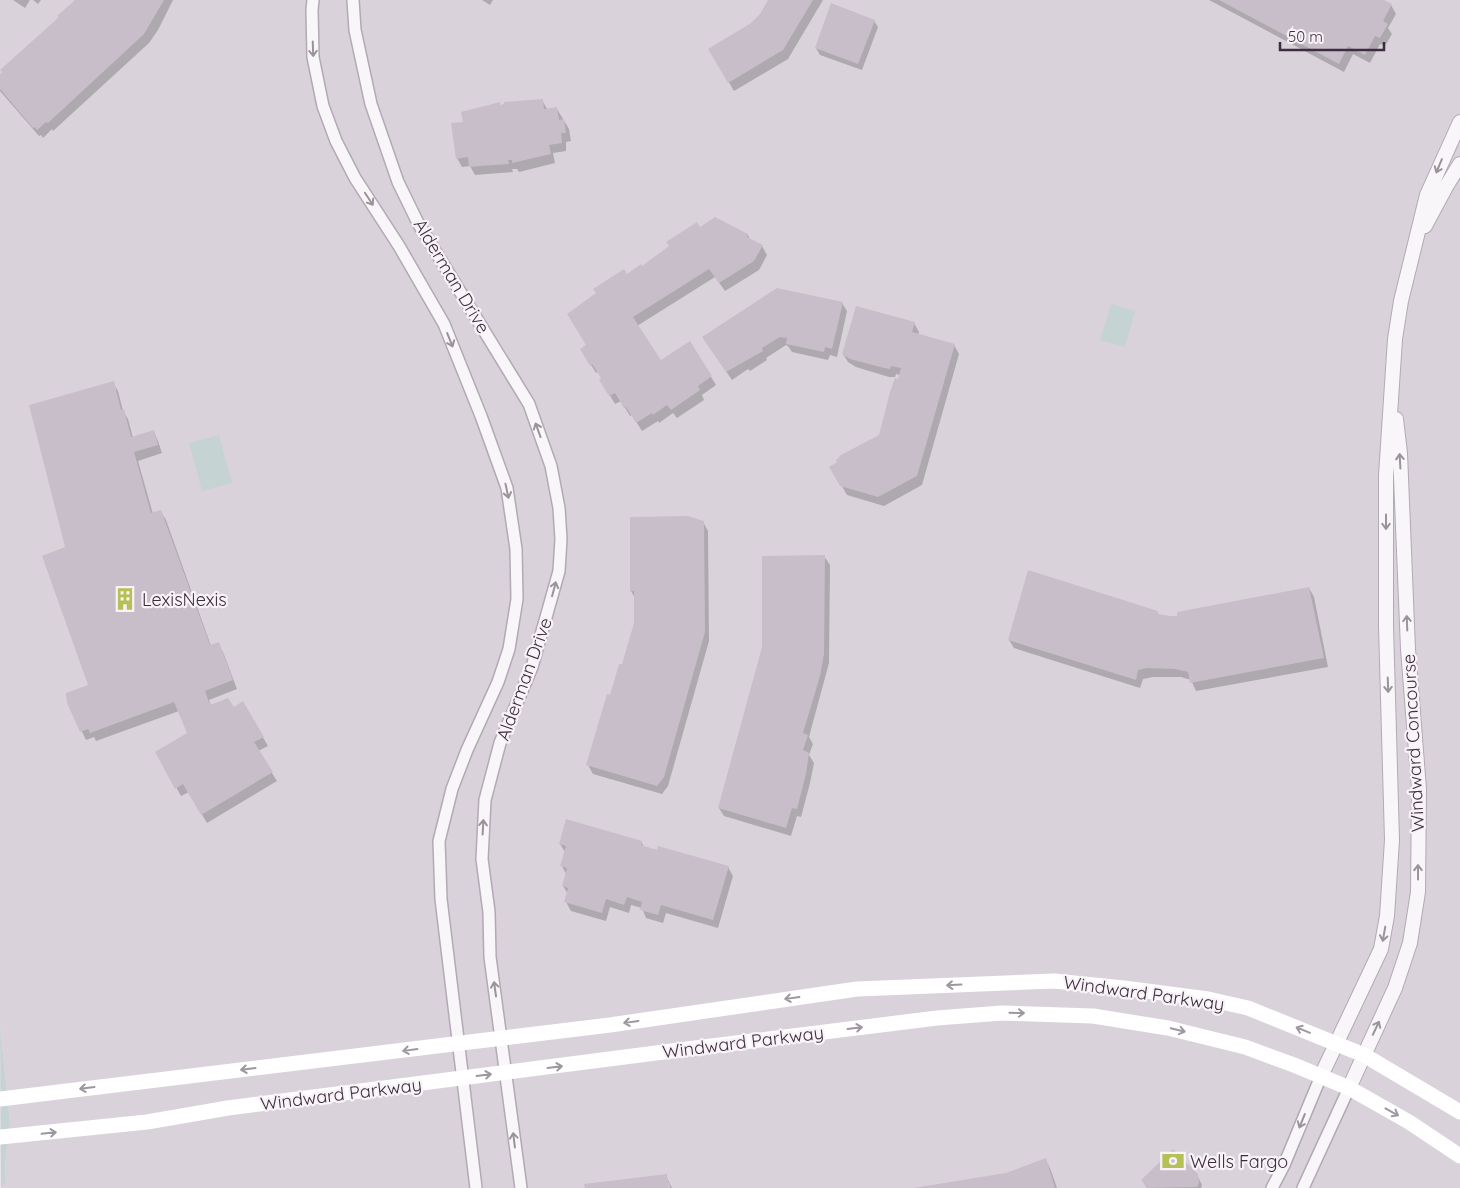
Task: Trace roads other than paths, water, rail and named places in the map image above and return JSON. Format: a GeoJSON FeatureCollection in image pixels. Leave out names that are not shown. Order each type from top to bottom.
{"type":"FeatureCollection","features":[{"type":"Feature","properties":{"kind":"main road","name":"Windward Parkway"},"geometry":{"type":"LineString","coordinates":[[0,1098],[610,1025],[857,989],[1054,981],[1208,999],[1248,1008],[1364,1055],[1460,1112]]}},
{"type":"Feature","properties":{"kind":"main road","name":"Windward Parkway"},"geometry":{"type":"LineString","coordinates":[[0,1137],[147,1122],[228,1108],[462,1078],[937,1018],[1002,1013],[1093,1016],[1168,1028],[1244,1047],[1349,1088],[1409,1122],[1460,1156]]}},
{"type":"Feature","properties":{"kind":"street","name":"Alderman Drive"},"geometry":{"type":"LineString","coordinates":[[313,0],[313,57],[323,106],[336,142],[355,178],[399,246],[444,324],[481,416],[507,488],[516,549],[517,599],[509,649],[498,682],[467,750],[452,789],[439,841],[441,900],[476,1188]]}},
{"type":"Feature","properties":{"kind":"street","name":"Alderman Drive"},"geometry":{"type":"LineString","coordinates":[[352,0],[355,30],[371,104],[398,182],[418,223],[529,404],[551,466],[559,508],[561,539],[559,571],[532,667],[500,743],[485,800],[482,858],[488,912],[490,957],[502,1037],[520,1188]]}},
{"type":"Feature","properties":{"kind":"street","name":"Windward Concourse"},"geometry":{"type":"LineString","coordinates":[[1321,1076],[1381,949],[1387,916],[1392,840],[1386,626],[1386,475],[1395,339],[1427,195],[1460,122]]}},
{"type":"Feature","properties":{"kind":"street","name":"Windward Concourse"},"geometry":{"type":"LineString","coordinates":[[1417,242],[1460,164]]}},
{"type":"Feature","properties":{"kind":"street","name":"Windward Concourse"},"geometry":{"type":"LineString","coordinates":[[1349,1088],[1395,988],[1410,943],[1418,892],[1419,789],[1408,649],[1400,453],[1392,386]]}},
{"type":"Feature","properties":{"kind":"street"},"geometry":{"type":"LineString","coordinates":[[1272,1188],[1284,1165],[1321,1076]]}},
{"type":"Feature","properties":{"kind":"street"},"geometry":{"type":"LineString","coordinates":[[1303,1188],[1349,1088]]}},
{"type":"Feature","properties":{"kind":"place","name":"LexisNexis"},"geometry":{"type":"Point","coordinates":[125,599]}},
{"type":"Feature","properties":{"kind":"place","name":"Wells Fargo"},"geometry":{"type":"Point","coordinates":[1173,1161]}}]}
